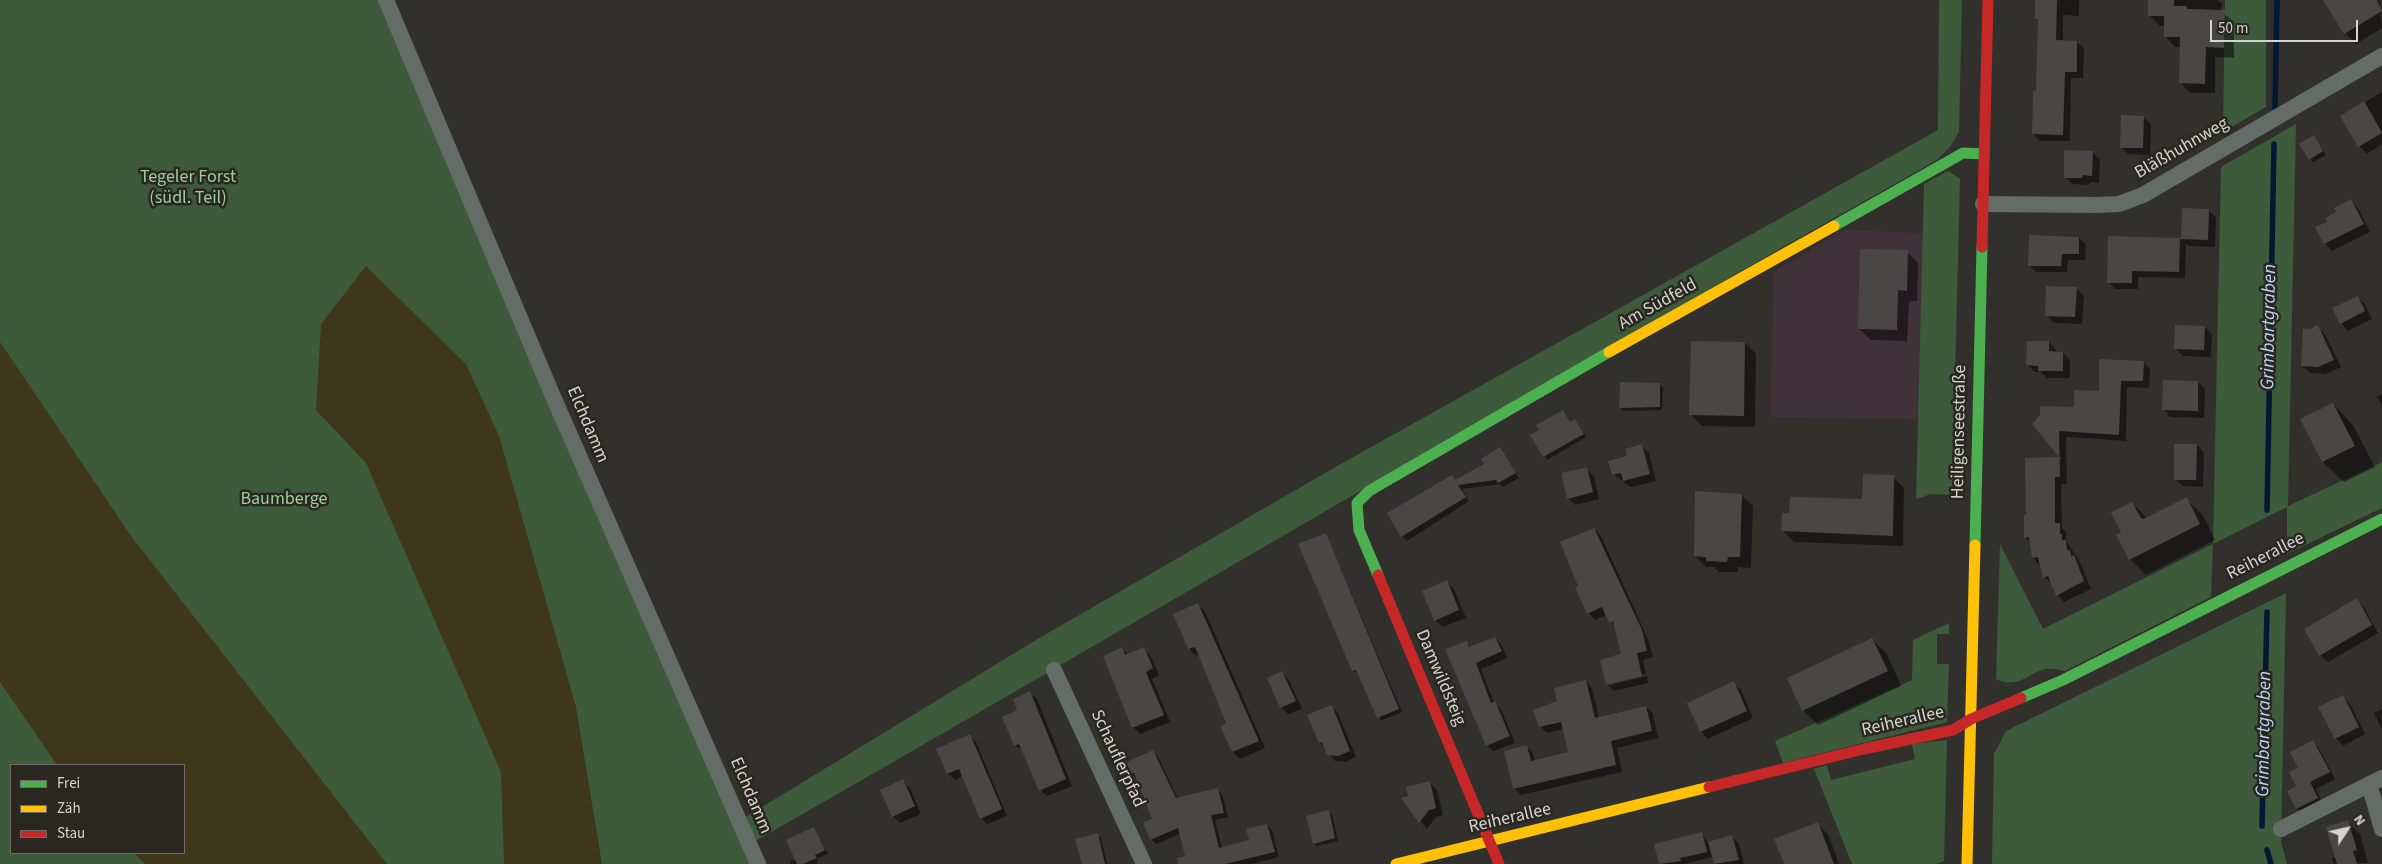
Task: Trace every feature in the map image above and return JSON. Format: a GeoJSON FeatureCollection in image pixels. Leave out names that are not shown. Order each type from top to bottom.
{"type":"FeatureCollection","features":[{"type":"Feature","properties":{"kind":"street","name":"Elchdamm"},"geometry":{"type":"LineString","coordinates":[[386,0],[540,367],[758,864]]}},
{"type":"Feature","properties":{"kind":"street","name":"Heiligenseestraße"},"geometry":{"type":"LineString","coordinates":[[1967,864],[1988,0]]}},
{"type":"Feature","properties":{"kind":"street","name":"Bläßhuhnweg"},"geometry":{"type":"LineString","coordinates":[[1983,204],[2080,206],[2119,204],[2143,195],[2382,56]]}},
{"type":"Feature","properties":{"kind":"street","name":"Am Südfeld"},"geometry":{"type":"LineString","coordinates":[[1357,503],[1369,491],[1826,229],[1963,154],[1984,154]]}},
{"type":"Feature","properties":{"kind":"street","name":"Damwildsteig"},"geometry":{"type":"LineString","coordinates":[[1357,503],[1359,530],[1499,864]]}},
{"type":"Feature","properties":{"kind":"street","name":"Reiherallee"},"geometry":{"type":"LineString","coordinates":[[1396,864],[1949,730],[1970,719],[2063,680],[2382,519]]}},
{"type":"Feature","properties":{"kind":"street","name":"Schauflerpfad"},"geometry":{"type":"LineString","coordinates":[[1054,670],[1144,864]]}},
{"type":"Feature","properties":{"kind":"street"},"geometry":{"type":"LineString","coordinates":[[2281,829],[2375,781],[2382,829]]}},
{"type":"Feature","properties":{"kind":"shaded area"},"geometry":{"type":"Polygon","coordinates":[[[1842,230],[1923,233],[1919,419],[1770,417],[1774,272],[1842,230]]]}},
{"type":"Feature","properties":{"kind":"green space","name":"Tegeler Forst (südl. Teil)"},"geometry":{"type":"Polygon","coordinates":[[[0,0],[379,0],[752,864],[0,864],[0,0]]]}},
{"type":"Feature","properties":{"kind":"green space"},"geometry":{"type":"Polygon","coordinates":[[[1939,0],[1962,0],[1959,132],[1950,147],[1937,160],[1640,329],[754,842],[744,818],[1036,640],[1339,465],[1938,130],[1939,0]]]}},
{"type":"Feature","properties":{"kind":"green space"},"geometry":{"type":"Polygon","coordinates":[[[2225,0],[2266,0],[2266,107],[2223,132],[2225,0]]]}},
{"type":"Feature","properties":{"kind":"green space"},"geometry":{"type":"Polygon","coordinates":[[[2296,124],[2288,506],[2382,462],[2382,508],[2287,554],[2287,507],[2213,544],[2221,167],[2296,124]]]}},
{"type":"Feature","properties":{"kind":"green space"},"geometry":{"type":"Polygon","coordinates":[[[1948,171],[1960,179],[1952,495],[1931,494],[1916,499],[1924,184],[1948,171]]]}},
{"type":"Feature","properties":{"kind":"green space"},"geometry":{"type":"Polygon","coordinates":[[[2000,544],[2043,629],[2213,544],[2211,597],[2065,671],[2045,669],[2016,682],[2003,682],[1996,679],[2000,544]]]}},
{"type":"Feature","properties":{"kind":"green space"},"geometry":{"type":"Polygon","coordinates":[[[2286,593],[2281,842],[2287,864],[1992,864],[1994,754],[2006,731],[2286,593]]]}},
{"type":"Feature","properties":{"kind":"green space"},"geometry":{"type":"Polygon","coordinates":[[[1949,623],[1949,634],[1937,634],[1937,664],[1949,664],[1947,722],[1783,763],[1775,741],[1912,680],[1913,640],[1949,623]]]}},
{"type":"Feature","properties":{"kind":"green space"},"geometry":{"type":"Polygon","coordinates":[[[1947,740],[1944,861],[1936,864],[1852,864],[1814,769],[1827,765],[1831,780],[1915,759],[1912,744],[1947,740]]]}},
{"type":"Feature","properties":{"kind":"sand"},"geometry":{"type":"Polygon","coordinates":[[[366,266],[466,364],[499,436],[576,707],[602,864],[504,864],[501,772],[366,463],[316,410],[321,324],[366,266]]]}},
{"type":"Feature","properties":{"kind":"sand"},"geometry":{"type":"Polygon","coordinates":[[[0,342],[131,536],[387,864],[145,864],[135,854],[185,854],[185,764],[56,764],[0,682],[0,342]]]}},
{"type":"Feature","properties":{"kind":"building"},"geometry":{"type":"Polygon","coordinates":[[[2035,0],[2057,0],[2056,40],[2077,41],[2077,72],[2065,72],[2063,135],[2032,134],[2033,91],[2036,91],[2038,19],[2035,19],[2035,0]]]}},
{"type":"Feature","properties":{"kind":"building"},"geometry":{"type":"Polygon","coordinates":[[[2148,0],[2174,0],[2174,6],[2187,6],[2187,9],[2225,10],[2224,48],[2206,47],[2205,84],[2179,83],[2180,37],[2164,37],[2164,16],[2148,16],[2148,0]]]}},
{"type":"Feature","properties":{"kind":"building"},"geometry":{"type":"Polygon","coordinates":[[[2323,0],[2377,0],[2382,11],[2344,34],[2323,0]]]}},
{"type":"Feature","properties":{"kind":"building"},"geometry":{"type":"Polygon","coordinates":[[[2364,101],[2382,133],[2358,147],[2340,116],[2364,101]]]}},
{"type":"Feature","properties":{"kind":"building"},"geometry":{"type":"Polygon","coordinates":[[[2121,115],[2144,116],[2143,148],[2120,148],[2121,115]]]}},
{"type":"Feature","properties":{"kind":"building"},"geometry":{"type":"Polygon","coordinates":[[[2314,135],[2323,151],[2309,160],[2299,144],[2314,135]]]}},
{"type":"Feature","properties":{"kind":"building"},"geometry":{"type":"Polygon","coordinates":[[[2064,150],[2093,151],[2092,176],[2083,175],[2082,178],[2064,178],[2064,150]]]}},
{"type":"Feature","properties":{"kind":"building"},"geometry":{"type":"Polygon","coordinates":[[[2351,199],[2364,224],[2324,244],[2315,227],[2327,222],[2325,218],[2336,212],[2334,208],[2351,199]]]}},
{"type":"Feature","properties":{"kind":"building"},"geometry":{"type":"Polygon","coordinates":[[[2182,208],[2209,209],[2208,240],[2181,239],[2182,208]]]}},
{"type":"Feature","properties":{"kind":"building"},"geometry":{"type":"Polygon","coordinates":[[[2029,235],[2079,237],[2079,254],[2062,254],[2061,266],[2028,266],[2029,235]]]}},
{"type":"Feature","properties":{"kind":"building"},"geometry":{"type":"Polygon","coordinates":[[[2108,236],[2180,238],[2179,272],[2132,271],[2132,283],[2107,283],[2108,236]]]}},
{"type":"Feature","properties":{"kind":"building"},"geometry":{"type":"Polygon","coordinates":[[[1860,249],[1908,250],[1907,291],[1898,290],[1897,330],[1858,329],[1860,249]]]}},
{"type":"Feature","properties":{"kind":"building"},"geometry":{"type":"Polygon","coordinates":[[[2046,286],[2077,287],[2075,317],[2045,316],[2046,286]]]}},
{"type":"Feature","properties":{"kind":"building"},"geometry":{"type":"Polygon","coordinates":[[[2358,296],[2365,311],[2340,324],[2332,308],[2358,296]]]}},
{"type":"Feature","properties":{"kind":"building"},"geometry":{"type":"Polygon","coordinates":[[[2175,325],[2205,326],[2204,350],[2174,349],[2175,325]]]}},
{"type":"Feature","properties":{"kind":"building"},"geometry":{"type":"Polygon","coordinates":[[[2318,325],[2334,360],[2318,367],[2301,366],[2303,328],[2310,329],[2318,325]]]}},
{"type":"Feature","properties":{"kind":"building"},"geometry":{"type":"Polygon","coordinates":[[[1691,341],[1745,342],[1744,416],[1689,415],[1691,341]]]}},
{"type":"Feature","properties":{"kind":"building"},"geometry":{"type":"Polygon","coordinates":[[[2027,341],[2049,341],[2049,351],[2063,352],[2063,371],[2038,371],[2038,366],[2026,365],[2027,341]]]}},
{"type":"Feature","properties":{"kind":"building"},"geometry":{"type":"Polygon","coordinates":[[[2099,359],[2144,361],[2143,381],[2121,381],[2119,435],[2059,431],[2060,477],[2055,477],[2055,523],[2060,523],[2062,540],[2066,540],[2067,550],[2070,550],[2071,556],[2074,555],[2084,581],[2056,596],[2048,576],[2043,578],[2038,557],[2032,558],[2029,537],[2024,538],[2024,515],[2026,515],[2025,458],[2059,457],[2032,424],[2040,415],[2040,406],[2074,407],[2074,390],[2099,391],[2099,359]]]}},
{"type":"Feature","properties":{"kind":"building"},"geometry":{"type":"Polygon","coordinates":[[[2163,380],[2198,381],[2198,411],[2162,410],[2163,380]]]}},
{"type":"Feature","properties":{"kind":"building"},"geometry":{"type":"Polygon","coordinates":[[[1620,382],[1660,383],[1660,407],[1619,408],[1620,382]]]}},
{"type":"Feature","properties":{"kind":"building"},"geometry":{"type":"Polygon","coordinates":[[[2333,403],[2355,446],[2322,462],[2300,419],[2333,403]]]}},
{"type":"Feature","properties":{"kind":"building"},"geometry":{"type":"Polygon","coordinates":[[[1563,410],[1570,422],[1575,419],[1584,434],[1543,457],[1530,435],[1539,430],[1536,425],[1563,410]]]}},
{"type":"Feature","properties":{"kind":"building"},"geometry":{"type":"Polygon","coordinates":[[[1642,444],[1650,474],[1623,481],[1621,473],[1612,475],[1608,461],[1627,456],[1625,449],[1642,444]]]}},
{"type":"Feature","properties":{"kind":"building"},"geometry":{"type":"Polygon","coordinates":[[[2174,444],[2197,444],[2196,480],[2174,480],[2174,444]]]}},
{"type":"Feature","properties":{"kind":"building"},"geometry":{"type":"Polygon","coordinates":[[[1500,447],[1516,473],[1498,483],[1496,480],[1458,485],[1466,497],[1401,537],[1387,513],[1452,475],[1455,480],[1484,464],[1481,459],[1500,447]]]}},
{"type":"Feature","properties":{"kind":"building"},"geometry":{"type":"Polygon","coordinates":[[[1587,467],[1593,492],[1567,499],[1561,473],[1587,467]]]}},
{"type":"Feature","properties":{"kind":"building"},"geometry":{"type":"Polygon","coordinates":[[[1863,474],[1894,475],[1893,536],[1781,531],[1782,513],[1789,513],[1790,497],[1862,499],[1863,474]]]}},
{"type":"Feature","properties":{"kind":"building"},"geometry":{"type":"Polygon","coordinates":[[[1695,491],[1742,494],[1740,557],[1728,557],[1727,562],[1706,561],[1706,557],[1694,556],[1695,491]]]}},
{"type":"Feature","properties":{"kind":"building"},"geometry":{"type":"Polygon","coordinates":[[[2187,497],[2200,524],[2129,560],[2116,535],[2121,532],[2111,512],[2132,502],[2143,519],[2187,497]]]}},
{"type":"Feature","properties":{"kind":"building"},"geometry":{"type":"Polygon","coordinates":[[[1594,528],[1642,630],[1647,651],[1637,653],[1642,676],[1606,685],[1600,660],[1621,654],[1613,621],[1609,623],[1602,607],[1587,614],[1575,588],[1578,586],[1560,542],[1594,528]]]}},
{"type":"Feature","properties":{"kind":"building"},"geometry":{"type":"Polygon","coordinates":[[[1326,533],[1399,709],[1377,718],[1356,670],[1352,671],[1298,544],[1326,533]]]}},
{"type":"Feature","properties":{"kind":"building"},"geometry":{"type":"Polygon","coordinates":[[[1447,580],[1459,610],[1434,621],[1422,591],[1447,580]]]}},
{"type":"Feature","properties":{"kind":"building"},"geometry":{"type":"Polygon","coordinates":[[[2357,598],[2372,625],[2319,656],[2304,629],[2357,598]]]}},
{"type":"Feature","properties":{"kind":"building"},"geometry":{"type":"Polygon","coordinates":[[[1198,603],[1259,741],[1232,752],[1220,726],[1226,723],[1195,647],[1188,649],[1173,614],[1198,603]]]}},
{"type":"Feature","properties":{"kind":"building"},"geometry":{"type":"Polygon","coordinates":[[[1495,637],[1502,651],[1476,663],[1491,703],[1495,701],[1510,736],[1486,746],[1445,649],[1467,641],[1469,647],[1495,637]]]}},
{"type":"Feature","properties":{"kind":"building"},"geometry":{"type":"Polygon","coordinates":[[[1872,638],[1888,671],[1802,711],[1787,678],[1872,638]]]}},
{"type":"Feature","properties":{"kind":"building"},"geometry":{"type":"Polygon","coordinates":[[[1122,647],[1125,655],[1144,647],[1153,668],[1146,672],[1164,715],[1132,728],[1103,656],[1122,647]]]}},
{"type":"Feature","properties":{"kind":"building"},"geometry":{"type":"Polygon","coordinates":[[[1282,671],[1296,701],[1280,708],[1267,678],[1282,671]]]}},
{"type":"Feature","properties":{"kind":"building"},"geometry":{"type":"Polygon","coordinates":[[[1586,680],[1595,718],[1646,706],[1652,731],[1611,741],[1616,765],[1513,789],[1504,751],[1527,745],[1531,761],[1568,752],[1561,722],[1539,727],[1533,710],[1557,701],[1554,688],[1586,680]]]}},
{"type":"Feature","properties":{"kind":"building"},"geometry":{"type":"Polygon","coordinates":[[[1734,681],[1747,711],[1700,732],[1687,703],[1734,681]]]}},
{"type":"Feature","properties":{"kind":"building"},"geometry":{"type":"Polygon","coordinates":[[[1030,691],[1066,779],[1039,791],[1019,744],[1014,746],[1002,717],[1017,710],[1013,699],[1030,691]]]}},
{"type":"Feature","properties":{"kind":"building"},"geometry":{"type":"Polygon","coordinates":[[[2343,695],[2359,727],[2335,739],[2318,707],[2343,695]]]}},
{"type":"Feature","properties":{"kind":"building"},"geometry":{"type":"Polygon","coordinates":[[[1332,705],[1350,751],[1338,756],[1327,755],[1322,742],[1319,743],[1307,715],[1332,705]]]}},
{"type":"Feature","properties":{"kind":"building"},"geometry":{"type":"Polygon","coordinates":[[[970,734],[1002,809],[980,819],[959,769],[947,774],[936,749],[970,734]]]}},
{"type":"Feature","properties":{"kind":"building"},"geometry":{"type":"Polygon","coordinates":[[[2313,740],[2330,772],[2310,782],[2318,798],[2296,809],[2287,791],[2296,786],[2289,772],[2298,768],[2290,752],[2313,740]]]}},
{"type":"Feature","properties":{"kind":"building"},"geometry":{"type":"Polygon","coordinates":[[[1153,750],[1176,798],[1218,788],[1224,813],[1211,815],[1219,848],[1249,840],[1246,829],[1267,824],[1275,852],[1225,864],[1178,864],[1177,858],[1185,856],[1178,828],[1150,840],[1143,822],[1152,819],[1134,773],[1112,769],[1153,750]]]}},
{"type":"Feature","properties":{"kind":"building"},"geometry":{"type":"Polygon","coordinates":[[[903,779],[915,806],[892,817],[880,790],[903,779]]]}},
{"type":"Feature","properties":{"kind":"building"},"geometry":{"type":"Polygon","coordinates":[[[1430,781],[1436,808],[1429,810],[1419,823],[1401,798],[1408,796],[1406,787],[1430,781]]]}},
{"type":"Feature","properties":{"kind":"building"},"geometry":{"type":"Polygon","coordinates":[[[1329,810],[1335,838],[1313,844],[1306,816],[1329,810]]]}},
{"type":"Feature","properties":{"kind":"building"},"geometry":{"type":"Polygon","coordinates":[[[2348,820],[2357,850],[2353,851],[2357,864],[2337,864],[2326,827],[2348,820]]]}},
{"type":"Feature","properties":{"kind":"building"},"geometry":{"type":"Polygon","coordinates":[[[1818,822],[1834,864],[1784,864],[1774,839],[1818,822]]]}},
{"type":"Feature","properties":{"kind":"building"},"geometry":{"type":"Polygon","coordinates":[[[814,827],[825,850],[815,855],[817,858],[803,864],[797,864],[786,840],[814,827]]]}},
{"type":"Feature","properties":{"kind":"building"},"geometry":{"type":"Polygon","coordinates":[[[1702,832],[1707,852],[1680,858],[1681,861],[1659,864],[1654,844],[1702,832]]]}},
{"type":"Feature","properties":{"kind":"building"},"geometry":{"type":"Polygon","coordinates":[[[1098,833],[1105,864],[1082,864],[1075,839],[1098,833]]]}},
{"type":"Feature","properties":{"kind":"building"},"geometry":{"type":"Polygon","coordinates":[[[1732,835],[1739,860],[1714,864],[1708,842],[1732,835]]]}},
{"type":"Feature","properties":{"kind":"waterway","name":"Grimbartgraben"},"geometry":{"type":"LineString","coordinates":[[2275,108],[2277,0]]}},
{"type":"Feature","properties":{"kind":"waterway","name":"Grimbartgraben"},"geometry":{"type":"LineString","coordinates":[[2267,510],[2274,144]]}},
{"type":"Feature","properties":{"kind":"waterway","name":"Grimbartgraben"},"geometry":{"type":"LineString","coordinates":[[2262,826],[2267,612]]}},
{"type":"Feature","properties":{"kind":"waterway","name":"Grimbartgraben"},"geometry":{"type":"LineString","coordinates":[[2267,850],[2271,864]]}},
{"type":"Feature","properties":{"kind":"traffic: fast"},"geometry":{"type":"LineString","coordinates":[[1834,226],[1963,153],[1984,154]]}},
{"type":"Feature","properties":{"kind":"traffic: fast"},"geometry":{"type":"LineString","coordinates":[[1975,545],[1982,247]]}},
{"type":"Feature","properties":{"kind":"traffic: fast"},"geometry":{"type":"LineString","coordinates":[[1378,575],[1359,530],[1357,503],[1369,491],[1609,352]]}},
{"type":"Feature","properties":{"kind":"traffic: fast"},"geometry":{"type":"LineString","coordinates":[[2021,698],[2063,680],[2382,519]]}},
{"type":"Feature","properties":{"kind":"traffic: slow"},"geometry":{"type":"LineString","coordinates":[[1609,352],[1834,226]]}},
{"type":"Feature","properties":{"kind":"traffic: slow"},"geometry":{"type":"LineString","coordinates":[[1967,864],[1975,545]]}},
{"type":"Feature","properties":{"kind":"traffic: slow"},"geometry":{"type":"LineString","coordinates":[[1396,864],[1709,787]]}},
{"type":"Feature","properties":{"kind":"traffic: jam"},"geometry":{"type":"LineString","coordinates":[[1982,247],[1988,0]]}},
{"type":"Feature","properties":{"kind":"traffic: jam"},"geometry":{"type":"LineString","coordinates":[[1378,575],[1499,864]]}},
{"type":"Feature","properties":{"kind":"traffic: jam"},"geometry":{"type":"LineString","coordinates":[[1709,787],[1864,749],[1953,730],[1971,719],[2021,698]]}},
{"type":"Feature","properties":{"kind":"park label","name":"Baumberge"},"geometry":{"type":"Point","coordinates":[284,500]}}]}
